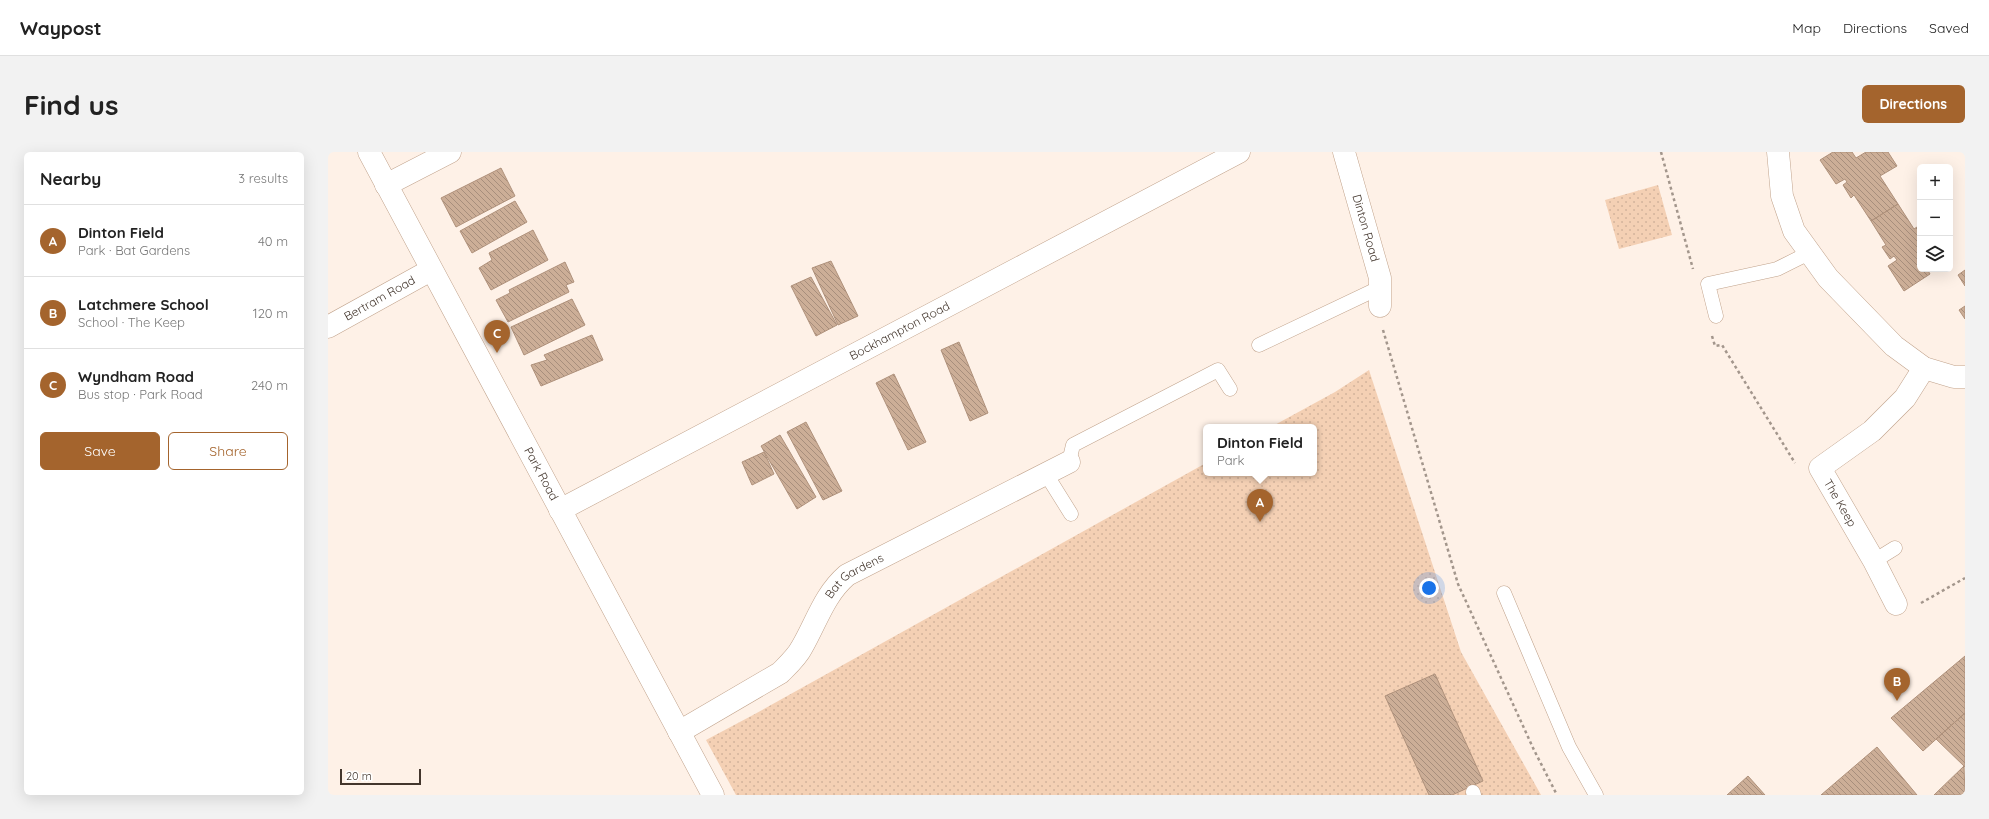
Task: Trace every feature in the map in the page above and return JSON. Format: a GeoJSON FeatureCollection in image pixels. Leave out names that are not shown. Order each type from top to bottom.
{"type":"FeatureCollection","features":[{"type":"Feature","properties":{"kind":"street","name":"Park Road"},"geometry":{"type":"LineString","coordinates":[[369,152],[678,732],[714,795]]}},
{"type":"Feature","properties":{"kind":"street"},"geometry":{"type":"LineString","coordinates":[[386,185],[450,152]]}},
{"type":"Feature","properties":{"kind":"street","name":"Bockhampton Road"},"geometry":{"type":"LineString","coordinates":[[560,510],[1239,152]]}},
{"type":"Feature","properties":{"kind":"street","name":"Dinton Road"},"geometry":{"type":"LineString","coordinates":[[1344,152],[1380,278],[1381,296]]}},
{"type":"Feature","properties":{"kind":"street"},"geometry":{"type":"LineString","coordinates":[[1778,152],[1782,196],[1794,231],[1828,278],[1894,346],[1924,368],[1954,377],[1965,377]]}},
{"type":"Feature","properties":{"kind":"street","name":"Bertram Road"},"geometry":{"type":"LineString","coordinates":[[328,327],[431,270]]}},
{"type":"Feature","properties":{"kind":"street","name":"The Keep"},"geometry":{"type":"LineString","coordinates":[[1896,604],[1874,561],[1820,468],[1872,431],[1905,398],[1924,368]]}},
{"type":"Feature","properties":{"kind":"street","name":"Bat Gardens"},"geometry":{"type":"LineString","coordinates":[[678,732],[760,687],[780,673],[793,660],[802,647],[830,593],[847,575],[1069,462]]}},
{"type":"Feature","properties":{"kind":"lane"},"geometry":{"type":"LineString","coordinates":[[1716,316],[1708,284],[1777,269],[1810,253]]}},
{"type":"Feature","properties":{"kind":"lane"},"geometry":{"type":"LineString","coordinates":[[1259,345],[1381,296]]}},
{"type":"Feature","properties":{"kind":"lane"},"geometry":{"type":"LineString","coordinates":[[1069,462],[1073,445],[1218,370],[1230,389]]}},
{"type":"Feature","properties":{"kind":"lane"},"geometry":{"type":"LineString","coordinates":[[1046,474],[1071,514]]}},
{"type":"Feature","properties":{"kind":"lane"},"geometry":{"type":"LineString","coordinates":[[1874,561],[1895,548]]}},
{"type":"Feature","properties":{"kind":"lane"},"geometry":{"type":"LineString","coordinates":[[1504,594],[1569,747],[1596,795]]}},
{"type":"Feature","properties":{"kind":"path"},"geometry":{"type":"LineString","coordinates":[[1381,296],[1381,321],[1388,349],[1458,584],[1534,750],[1557,795]]}},
{"type":"Feature","properties":{"kind":"path"},"geometry":{"type":"LineString","coordinates":[[1896,604],[1903,614],[1965,578]]}},
{"type":"Feature","properties":{"kind":"shaded area"},"geometry":{"type":"Polygon","coordinates":[[[1658,185],[1672,235],[1619,249],[1605,200],[1658,185]]]}},
{"type":"Feature","properties":{"kind":"shaded area"},"geometry":{"type":"Polygon","coordinates":[[[1369,370],[1461,652],[1541,795],[736,795],[706,740],[1203,465],[1203,476],[1317,476],[1317,424],[1276,424],[1335,392],[1369,370]]]}},
{"type":"Feature","properties":{"kind":"building"},"geometry":{"type":"Polygon","coordinates":[[[1833,152],[1852,152],[1856,158],[1866,152],[1888,152],[1897,166],[1880,176],[1898,204],[1871,221],[1854,195],[1851,198],[1843,185],[1847,182],[1845,179],[1836,184],[1820,160],[1833,152]]]}},
{"type":"Feature","properties":{"kind":"building"},"geometry":{"type":"Polygon","coordinates":[[[501,168],[515,196],[456,227],[441,198],[501,168]]]}},
{"type":"Feature","properties":{"kind":"building"},"geometry":{"type":"Polygon","coordinates":[[[515,201],[527,222],[472,253],[460,231],[515,201]]]}},
{"type":"Feature","properties":{"kind":"building"},"geometry":{"type":"Polygon","coordinates":[[[1898,204],[1914,229],[1917,227],[1917,272],[1929,272],[1930,274],[1904,291],[1888,266],[1897,260],[1894,256],[1890,259],[1882,247],[1886,245],[1871,221],[1898,204]]]}},
{"type":"Feature","properties":{"kind":"building"},"geometry":{"type":"Polygon","coordinates":[[[533,230],[548,260],[491,290],[479,268],[492,260],[489,253],[533,230]]]}},
{"type":"Feature","properties":{"kind":"building"},"geometry":{"type":"Polygon","coordinates":[[[831,261],[858,316],[838,325],[812,268],[831,261]]]}},
{"type":"Feature","properties":{"kind":"building"},"geometry":{"type":"Polygon","coordinates":[[[565,262],[574,282],[566,285],[569,292],[508,322],[496,300],[510,293],[509,290],[565,262]]]}},
{"type":"Feature","properties":{"kind":"building"},"geometry":{"type":"Polygon","coordinates":[[[1965,270],[1965,286],[1958,275],[1965,270]]]}},
{"type":"Feature","properties":{"kind":"building"},"geometry":{"type":"Polygon","coordinates":[[[811,277],[837,325],[816,336],[791,286],[811,277]]]}},
{"type":"Feature","properties":{"kind":"building"},"geometry":{"type":"Polygon","coordinates":[[[572,299],[585,325],[524,355],[511,327],[572,299]]]}},
{"type":"Feature","properties":{"kind":"building"},"geometry":{"type":"Polygon","coordinates":[[[1965,306],[1965,319],[1959,310],[1965,306]]]}},
{"type":"Feature","properties":{"kind":"building"},"geometry":{"type":"Polygon","coordinates":[[[592,335],[603,360],[541,386],[531,365],[547,360],[544,355],[592,335]]]}},
{"type":"Feature","properties":{"kind":"building"},"geometry":{"type":"Polygon","coordinates":[[[959,342],[988,413],[970,421],[941,350],[959,342]]]}},
{"type":"Feature","properties":{"kind":"building"},"geometry":{"type":"Polygon","coordinates":[[[894,374],[926,442],[908,450],[876,383],[894,374]]]}},
{"type":"Feature","properties":{"kind":"building"},"geometry":{"type":"Polygon","coordinates":[[[806,422],[842,491],[823,500],[787,432],[806,422]]]}},
{"type":"Feature","properties":{"kind":"building"},"geometry":{"type":"Polygon","coordinates":[[[780,435],[816,497],[797,509],[761,446],[780,435]]]}},
{"type":"Feature","properties":{"kind":"building"},"geometry":{"type":"Polygon","coordinates":[[[764,452],[774,474],[752,485],[742,462],[764,452]]]}},
{"type":"Feature","properties":{"kind":"building"},"geometry":{"type":"Polygon","coordinates":[[[1965,656],[1965,713],[1923,751],[1891,718],[1965,656]]]}},
{"type":"Feature","properties":{"kind":"building"},"geometry":{"type":"Polygon","coordinates":[[[1435,674],[1483,781],[1452,795],[1429,795],[1385,696],[1435,674]]]}},
{"type":"Feature","properties":{"kind":"building"},"geometry":{"type":"Polygon","coordinates":[[[1965,713],[1965,767],[1936,739],[1965,713]]]}},
{"type":"Feature","properties":{"kind":"building"},"geometry":{"type":"Polygon","coordinates":[[[1877,747],[1917,795],[1821,795],[1877,747]]]}},
{"type":"Feature","properties":{"kind":"building"},"geometry":{"type":"Polygon","coordinates":[[[1964,766],[1965,795],[1934,795],[1964,766]]]}},
{"type":"Feature","properties":{"kind":"building"},"geometry":{"type":"Polygon","coordinates":[[[1748,776],[1765,795],[1727,795],[1748,776]]]}},
{"type":"Feature","properties":{"kind":"place","name":"Wyndham Road"},"geometry":{"type":"Point","coordinates":[497,353]}},
{"type":"Feature","properties":{"kind":"place","name":"Dinton Field"},"geometry":{"type":"Point","coordinates":[1260,522]}},
{"type":"Feature","properties":{"kind":"place","name":"Latchmere School"},"geometry":{"type":"Point","coordinates":[1897,701]}}]}
